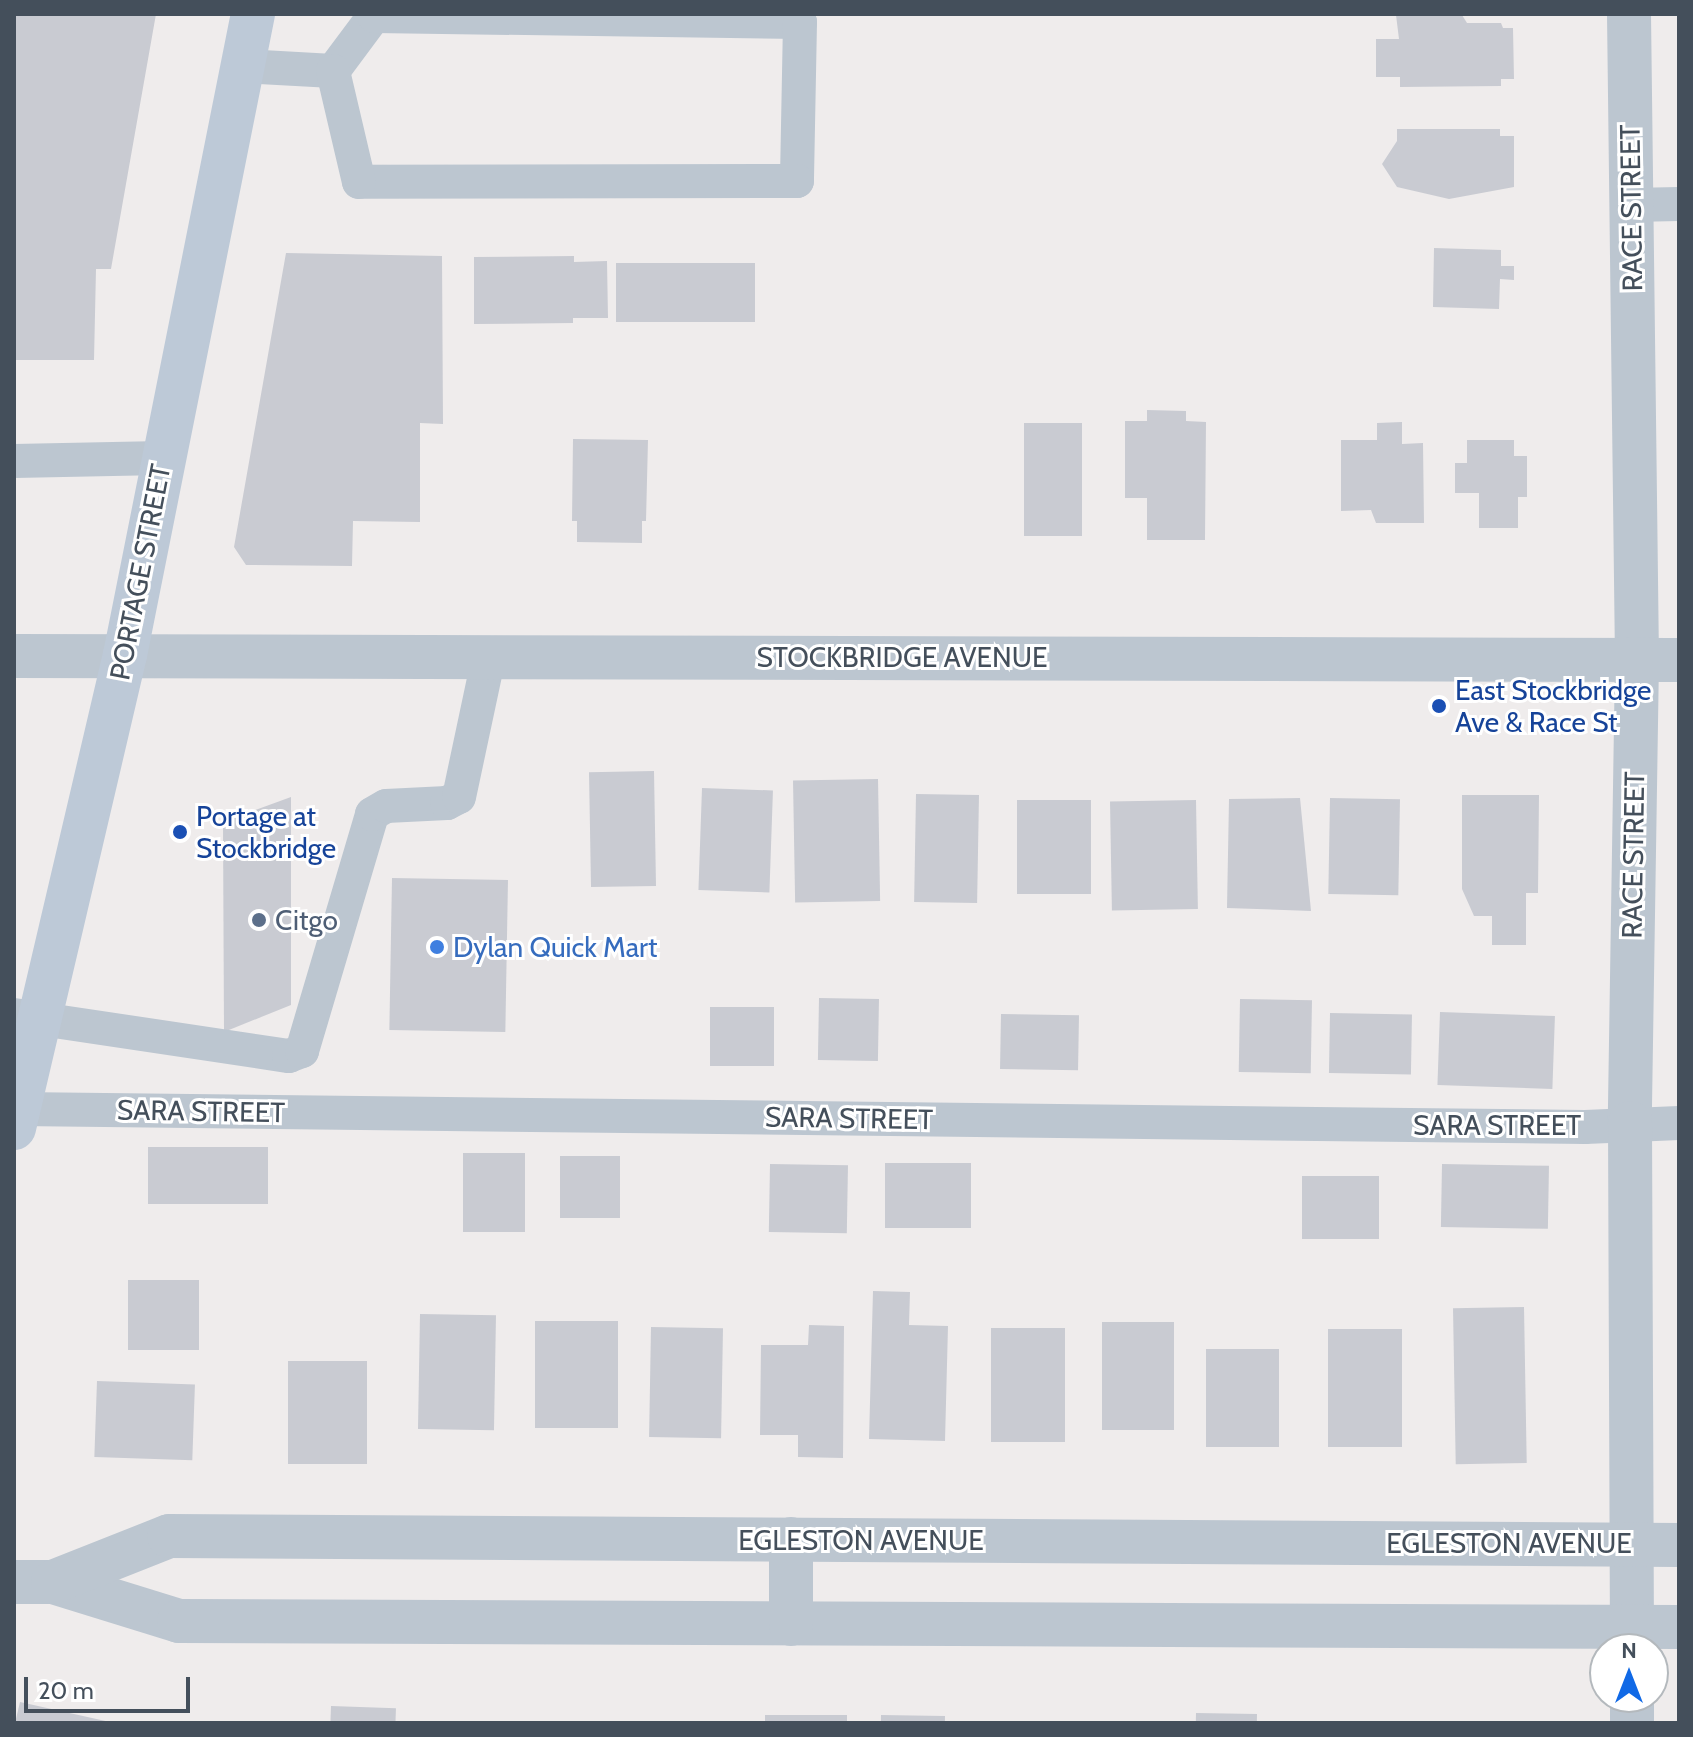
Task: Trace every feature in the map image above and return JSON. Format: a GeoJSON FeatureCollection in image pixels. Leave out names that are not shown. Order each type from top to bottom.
{"type":"FeatureCollection","features":[{"type":"Feature","properties":{"kind":"main road","name":"PORTAGE STREET"},"geometry":{"type":"LineString","coordinates":[[16,1118],[26,1018],[125,655],[253,14]]}},
{"type":"Feature","properties":{"kind":"street","name":"RACE STREET"},"geometry":{"type":"LineString","coordinates":[[1629,14],[1631,205],[1658,660],[1630,1123],[1632,1633]]}},
{"type":"Feature","properties":{"kind":"street","name":"STOCKBRIDGE AVENUE"},"geometry":{"type":"LineString","coordinates":[[14,656],[1658,660]]}},
{"type":"Feature","properties":{"kind":"street","name":"EGLESTON AVENUE"},"geometry":{"type":"LineString","coordinates":[[33,1582],[169,1536],[1679,1545]]}},
{"type":"Feature","properties":{"kind":"street"},"geometry":{"type":"LineString","coordinates":[[791,1539],[791,1624]]}},
{"type":"Feature","properties":{"kind":"street","name":"EGLESTON AVENUE"},"geometry":{"type":"LineString","coordinates":[[33,1582],[179,1621],[791,1624],[1589,1637]]}},
{"type":"Feature","properties":{"kind":"street","name":"EGLESTON AVENUE"},"geometry":{"type":"LineString","coordinates":[[1653,1633],[1679,1627]]}},
{"type":"Feature","properties":{"kind":"lane"},"geometry":{"type":"LineString","coordinates":[[374,16],[800,22],[797,181],[359,182],[333,71],[374,16]]}},
{"type":"Feature","properties":{"kind":"lane"},"geometry":{"type":"LineString","coordinates":[[243,66],[333,71]]}},
{"type":"Feature","properties":{"kind":"lane"},"geometry":{"type":"LineString","coordinates":[[1631,205],[1679,204]]}},
{"type":"Feature","properties":{"kind":"lane"},"geometry":{"type":"LineString","coordinates":[[14,461],[162,458]]}},
{"type":"Feature","properties":{"kind":"lane"},"geometry":{"type":"LineString","coordinates":[[26,1018],[289,1056],[302,1051],[372,814],[386,806],[447,803],[459,797],[489,656]]}},
{"type":"Feature","properties":{"kind":"lane","name":"SARA STREET"},"geometry":{"type":"LineString","coordinates":[[16,1118],[1585,1127],[1679,1123]]}},
{"type":"Feature","properties":{"kind":"building"},"geometry":{"type":"Polygon","coordinates":[[[14,14],[156,14],[111,269],[96,269],[94,360],[14,360],[14,14]]]}},
{"type":"Feature","properties":{"kind":"building"},"geometry":{"type":"Polygon","coordinates":[[[1396,15],[1462,15],[1467,23],[1501,23],[1503,28],[1513,28],[1514,79],[1501,79],[1501,86],[1400,87],[1400,77],[1376,77],[1376,39],[1399,39],[1396,15]]]}},
{"type":"Feature","properties":{"kind":"building"},"geometry":{"type":"Polygon","coordinates":[[[1397,129],[1500,129],[1500,136],[1514,136],[1514,187],[1449,199],[1397,187],[1382,164],[1397,141],[1397,129]]]}},
{"type":"Feature","properties":{"kind":"building"},"geometry":{"type":"Polygon","coordinates":[[[1434,248],[1501,250],[1501,266],[1514,266],[1514,280],[1500,279],[1499,309],[1433,307],[1434,248]]]}},
{"type":"Feature","properties":{"kind":"building"},"geometry":{"type":"Polygon","coordinates":[[[286,253],[442,256],[443,424],[420,423],[420,522],[353,521],[352,566],[246,565],[234,547],[286,253]]]}},
{"type":"Feature","properties":{"kind":"building"},"geometry":{"type":"Polygon","coordinates":[[[574,256],[574,262],[607,261],[608,318],[573,318],[573,323],[474,324],[474,257],[574,256]]]}},
{"type":"Feature","properties":{"kind":"building"},"geometry":{"type":"Polygon","coordinates":[[[616,263],[755,263],[755,322],[616,322],[616,263]]]}},
{"type":"Feature","properties":{"kind":"building"},"geometry":{"type":"Polygon","coordinates":[[[1147,410],[1186,411],[1186,421],[1206,422],[1205,540],[1147,540],[1147,498],[1125,498],[1125,421],[1147,421],[1147,410]]]}},
{"type":"Feature","properties":{"kind":"building"},"geometry":{"type":"Polygon","coordinates":[[[1402,422],[1402,444],[1423,443],[1424,523],[1376,523],[1371,510],[1341,511],[1341,440],[1377,440],[1377,423],[1402,422]]]}},
{"type":"Feature","properties":{"kind":"building"},"geometry":{"type":"Polygon","coordinates":[[[1024,423],[1082,423],[1082,536],[1024,536],[1024,423]]]}},
{"type":"Feature","properties":{"kind":"building"},"geometry":{"type":"Polygon","coordinates":[[[573,439],[648,440],[646,521],[642,521],[642,543],[577,542],[577,521],[572,521],[573,439]]]}},
{"type":"Feature","properties":{"kind":"building"},"geometry":{"type":"Polygon","coordinates":[[[1467,440],[1514,440],[1514,456],[1527,456],[1527,497],[1518,497],[1518,528],[1479,528],[1479,493],[1455,493],[1455,463],[1467,463],[1467,440]]]}},
{"type":"Feature","properties":{"kind":"building"},"geometry":{"type":"Polygon","coordinates":[[[654,771],[656,886],[591,887],[589,772],[654,771]]]}},
{"type":"Feature","properties":{"kind":"building"},"geometry":{"type":"Polygon","coordinates":[[[878,779],[880,901],[795,902],[793,780],[878,779]]]}},
{"type":"Feature","properties":{"kind":"building"},"geometry":{"type":"Polygon","coordinates":[[[702,788],[773,790],[769,892],[698,890],[702,788]]]}},
{"type":"Feature","properties":{"kind":"building"},"geometry":{"type":"Polygon","coordinates":[[[916,794],[979,795],[977,903],[914,902],[916,794]]]}},
{"type":"Feature","properties":{"kind":"building"},"geometry":{"type":"Polygon","coordinates":[[[1462,795],[1539,795],[1538,893],[1526,893],[1526,945],[1492,945],[1492,916],[1474,916],[1462,889],[1462,795]]]}},
{"type":"Feature","properties":{"kind":"building"},"geometry":{"type":"Polygon","coordinates":[[[291,797],[291,1005],[224,1032],[223,822],[291,797]]]}},
{"type":"Feature","properties":{"kind":"building"},"geometry":{"type":"Polygon","coordinates":[[[1300,798],[1311,911],[1227,908],[1229,799],[1300,798]]]}},
{"type":"Feature","properties":{"kind":"building"},"geometry":{"type":"Polygon","coordinates":[[[1330,798],[1400,799],[1398,895],[1328,894],[1330,798]]]}},
{"type":"Feature","properties":{"kind":"building"},"geometry":{"type":"Polygon","coordinates":[[[1017,800],[1091,800],[1091,894],[1017,894],[1017,800]]]}},
{"type":"Feature","properties":{"kind":"building"},"geometry":{"type":"Polygon","coordinates":[[[1196,800],[1198,909],[1112,910],[1110,802],[1196,800]]]}},
{"type":"Feature","properties":{"kind":"building"},"geometry":{"type":"Polygon","coordinates":[[[392,878],[508,880],[505,1032],[389,1030],[392,878]]]}},
{"type":"Feature","properties":{"kind":"building"},"geometry":{"type":"Polygon","coordinates":[[[819,998],[879,999],[878,1061],[818,1060],[819,998]]]}},
{"type":"Feature","properties":{"kind":"building"},"geometry":{"type":"Polygon","coordinates":[[[1240,999],[1312,1000],[1311,1073],[1239,1072],[1240,999]]]}},
{"type":"Feature","properties":{"kind":"building"},"geometry":{"type":"Polygon","coordinates":[[[710,1007],[774,1007],[774,1066],[710,1066],[710,1007]]]}},
{"type":"Feature","properties":{"kind":"building"},"geometry":{"type":"Polygon","coordinates":[[[1440,1012],[1555,1016],[1552,1089],[1437,1085],[1440,1012]]]}},
{"type":"Feature","properties":{"kind":"building"},"geometry":{"type":"Polygon","coordinates":[[[1330,1013],[1412,1014],[1411,1074],[1329,1073],[1330,1013]]]}},
{"type":"Feature","properties":{"kind":"building"},"geometry":{"type":"Polygon","coordinates":[[[1001,1014],[1079,1015],[1078,1070],[1000,1069],[1001,1014]]]}},
{"type":"Feature","properties":{"kind":"building"},"geometry":{"type":"Polygon","coordinates":[[[148,1147],[268,1147],[268,1204],[148,1204],[148,1147]]]}},
{"type":"Feature","properties":{"kind":"building"},"geometry":{"type":"Polygon","coordinates":[[[463,1153],[525,1153],[525,1232],[463,1232],[463,1153]]]}},
{"type":"Feature","properties":{"kind":"building"},"geometry":{"type":"Polygon","coordinates":[[[560,1156],[620,1156],[620,1218],[560,1218],[560,1156]]]}},
{"type":"Feature","properties":{"kind":"building"},"geometry":{"type":"Polygon","coordinates":[[[885,1163],[971,1163],[971,1228],[885,1228],[885,1163]]]}},
{"type":"Feature","properties":{"kind":"building"},"geometry":{"type":"Polygon","coordinates":[[[770,1164],[848,1165],[847,1233],[769,1232],[770,1164]]]}},
{"type":"Feature","properties":{"kind":"building"},"geometry":{"type":"Polygon","coordinates":[[[1442,1164],[1549,1166],[1548,1229],[1441,1227],[1442,1164]]]}},
{"type":"Feature","properties":{"kind":"building"},"geometry":{"type":"Polygon","coordinates":[[[1302,1176],[1379,1176],[1379,1239],[1302,1239],[1302,1176]]]}},
{"type":"Feature","properties":{"kind":"building"},"geometry":{"type":"Polygon","coordinates":[[[128,1280],[199,1280],[199,1350],[128,1350],[128,1280]]]}},
{"type":"Feature","properties":{"kind":"building"},"geometry":{"type":"Polygon","coordinates":[[[873,1291],[910,1292],[909,1325],[948,1326],[945,1441],[869,1439],[873,1291]]]}},
{"type":"Feature","properties":{"kind":"building"},"geometry":{"type":"Polygon","coordinates":[[[1524,1307],[1527,1463],[1456,1464],[1453,1308],[1524,1307]]]}},
{"type":"Feature","properties":{"kind":"building"},"geometry":{"type":"Polygon","coordinates":[[[420,1314],[496,1315],[494,1430],[418,1429],[420,1314]]]}},
{"type":"Feature","properties":{"kind":"building"},"geometry":{"type":"Polygon","coordinates":[[[535,1321],[618,1321],[618,1428],[535,1428],[535,1321]]]}},
{"type":"Feature","properties":{"kind":"building"},"geometry":{"type":"Polygon","coordinates":[[[1102,1322],[1174,1322],[1174,1430],[1102,1430],[1102,1322]]]}},
{"type":"Feature","properties":{"kind":"building"},"geometry":{"type":"Polygon","coordinates":[[[809,1325],[844,1326],[843,1458],[798,1457],[798,1435],[760,1435],[761,1345],[808,1345],[809,1325]]]}},
{"type":"Feature","properties":{"kind":"building"},"geometry":{"type":"Polygon","coordinates":[[[651,1327],[723,1328],[721,1438],[649,1437],[651,1327]]]}},
{"type":"Feature","properties":{"kind":"building"},"geometry":{"type":"Polygon","coordinates":[[[991,1328],[1065,1328],[1065,1442],[991,1442],[991,1328]]]}},
{"type":"Feature","properties":{"kind":"building"},"geometry":{"type":"Polygon","coordinates":[[[1328,1329],[1402,1329],[1402,1447],[1328,1447],[1328,1329]]]}},
{"type":"Feature","properties":{"kind":"building"},"geometry":{"type":"Polygon","coordinates":[[[1206,1349],[1279,1349],[1279,1447],[1206,1447],[1206,1349]]]}},
{"type":"Feature","properties":{"kind":"building"},"geometry":{"type":"Polygon","coordinates":[[[288,1361],[367,1361],[367,1464],[288,1464],[288,1361]]]}},
{"type":"Feature","properties":{"kind":"building"},"geometry":{"type":"Polygon","coordinates":[[[97,1381],[195,1384],[192,1460],[94,1457],[97,1381]]]}},
{"type":"Feature","properties":{"kind":"building"},"geometry":{"type":"Polygon","coordinates":[[[20,1702],[110,1722],[110,1723],[15,1723],[20,1702]]]}},
{"type":"Feature","properties":{"kind":"building"},"geometry":{"type":"Polygon","coordinates":[[[331,1706],[396,1708],[395,1723],[330,1723],[331,1706]]]}},
{"type":"Feature","properties":{"kind":"building"},"geometry":{"type":"Polygon","coordinates":[[[1196,1713],[1257,1714],[1257,1723],[1196,1723],[1196,1713]]]}},
{"type":"Feature","properties":{"kind":"building"},"geometry":{"type":"Polygon","coordinates":[[[765,1715],[847,1715],[847,1723],[765,1723],[765,1715]]]}},
{"type":"Feature","properties":{"kind":"building"},"geometry":{"type":"Polygon","coordinates":[[[881,1715],[945,1716],[945,1723],[881,1723],[881,1715]]]}},
{"type":"Feature","properties":{"kind":"place","name":"East Stockbridge Ave & Race St"},"geometry":{"type":"Point","coordinates":[1439,706]}},
{"type":"Feature","properties":{"kind":"place","name":"Portage at Stockbridge"},"geometry":{"type":"Point","coordinates":[180,832]}},
{"type":"Feature","properties":{"kind":"place","name":"Citgo"},"geometry":{"type":"Point","coordinates":[259,920]}},
{"type":"Feature","properties":{"kind":"place","name":"Dylan Quick Mart"},"geometry":{"type":"Point","coordinates":[437,947]}}]}
